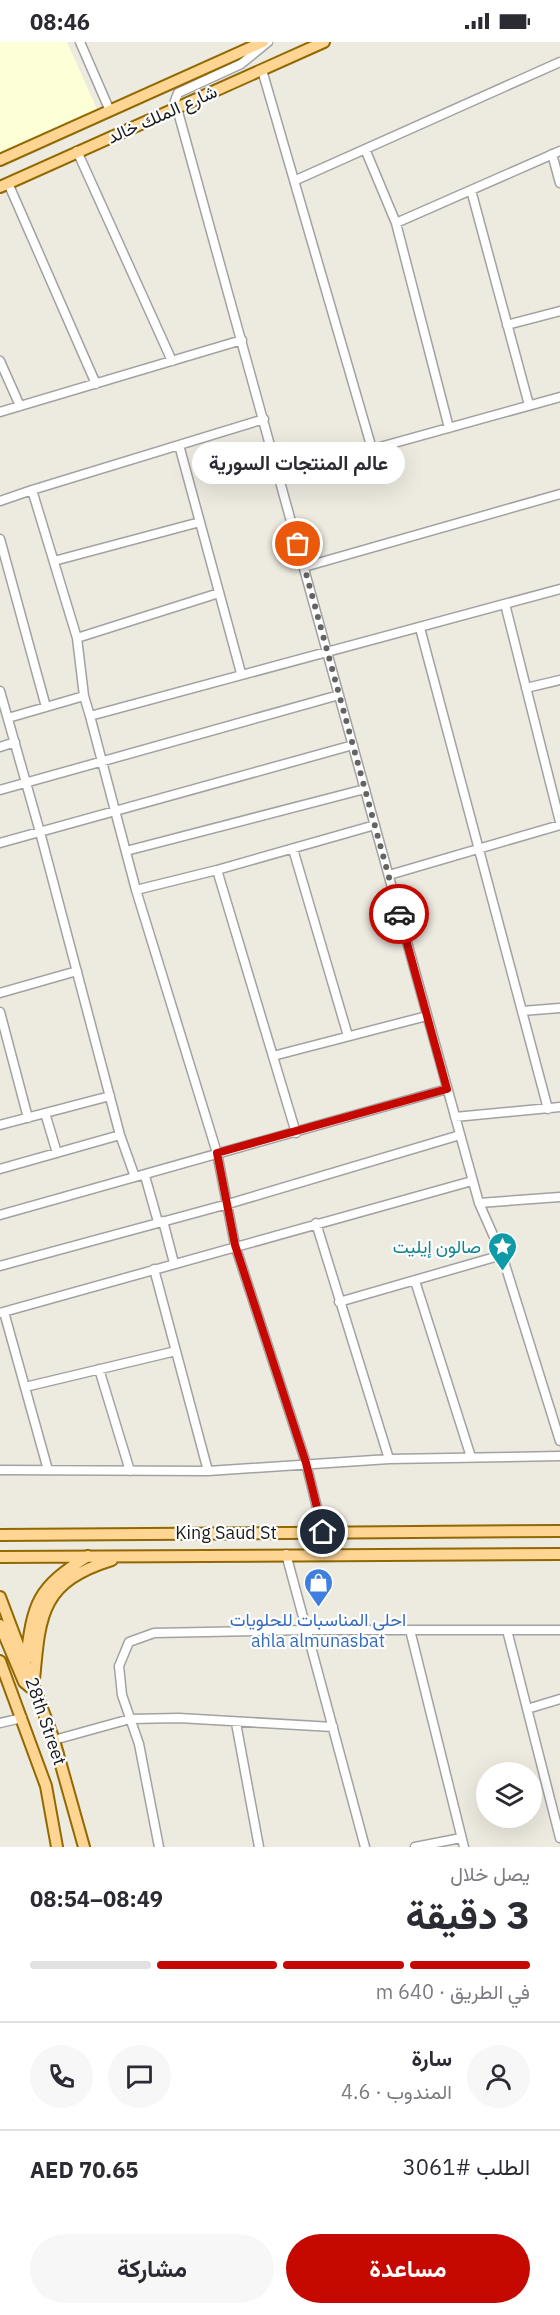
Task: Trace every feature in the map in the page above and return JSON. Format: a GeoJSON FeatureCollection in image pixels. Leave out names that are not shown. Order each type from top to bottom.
{"type":"FeatureCollection","features":[{"type":"Feature","properties":{"kind":"main road","name":"شارع الملك خالد"},"geometry":{"type":"LineString","coordinates":[[0,160],[263,42]]}},
{"type":"Feature","properties":{"kind":"main road","name":"شارع الملك خالد"},"geometry":{"type":"LineString","coordinates":[[4,185],[324,42]]}},
{"type":"Feature","properties":{"kind":"main road","name":"King Saud St"},"geometry":{"type":"LineString","coordinates":[[0,1535],[560,1531]]}},
{"type":"Feature","properties":{"kind":"main road","name":"King Saud St"},"geometry":{"type":"LineString","coordinates":[[0,1557],[560,1554]]}},
{"type":"Feature","properties":{"kind":"main road"},"geometry":{"type":"LineString","coordinates":[[26,1663],[31,1619],[37,1602],[54,1580],[88,1556]]}},
{"type":"Feature","properties":{"kind":"main road"},"geometry":{"type":"LineString","coordinates":[[0,1625],[24,1682],[35,1689],[39,1626],[56,1591],[73,1576],[91,1566],[125,1556]]}},
{"type":"Feature","properties":{"kind":"main road","name":"28th Street"},"geometry":{"type":"LineString","coordinates":[[0,1597],[54,1740],[84,1847]]}},
{"type":"Feature","properties":{"kind":"main road"},"geometry":{"type":"LineString","coordinates":[[0,1661],[46,1786],[57,1847]]}},
{"type":"Feature","properties":{"kind":"street"},"geometry":{"type":"LineString","coordinates":[[80,42],[110,111]]}},
{"type":"Feature","properties":{"kind":"street"},"geometry":{"type":"LineString","coordinates":[[268,42],[240,64],[178,93],[175,98],[472,1181],[502,1255],[560,1441]]}},
{"type":"Feature","properties":{"kind":"street"},"geometry":{"type":"LineString","coordinates":[[296,180],[560,62]]}},
{"type":"Feature","properties":{"kind":"street"},"geometry":{"type":"LineString","coordinates":[[262,70],[296,180],[372,449]]}},
{"type":"Feature","properties":{"kind":"street"},"geometry":{"type":"LineString","coordinates":[[365,148],[396,223],[449,428]]}},
{"type":"Feature","properties":{"kind":"street"},"geometry":{"type":"LineString","coordinates":[[77,152],[172,361]]}},
{"type":"Feature","properties":{"kind":"street"},"geometry":{"type":"LineString","coordinates":[[396,223],[556,152],[560,183]]}},
{"type":"Feature","properties":{"kind":"street"},"geometry":{"type":"LineString","coordinates":[[4,185],[96,384]]}},
{"type":"Feature","properties":{"kind":"street"},"geometry":{"type":"LineString","coordinates":[[471,190],[530,405]]}},
{"type":"Feature","properties":{"kind":"street"},"geometry":{"type":"LineString","coordinates":[[507,325],[560,310]]}},
{"type":"Feature","properties":{"kind":"street"},"geometry":{"type":"LineString","coordinates":[[0,412],[242,340]]}},
{"type":"Feature","properties":{"kind":"street"},"geometry":{"type":"LineString","coordinates":[[0,361],[20,406]]}},
{"type":"Feature","properties":{"kind":"street"},"geometry":{"type":"LineString","coordinates":[[279,475],[560,397]]}},
{"type":"Feature","properties":{"kind":"street"},"geometry":{"type":"LineString","coordinates":[[0,501],[264,419]]}},
{"type":"Feature","properties":{"kind":"street"},"geometry":{"type":"LineString","coordinates":[[179,445],[241,673]]}},
{"type":"Feature","properties":{"kind":"street"},"geometry":{"type":"LineString","coordinates":[[32,490],[77,638],[84,696],[136,890],[217,1153],[235,1245],[306,1463],[323,1532]]}},
{"type":"Feature","properties":{"kind":"street"},"geometry":{"type":"LineString","coordinates":[[304,567],[560,494]]}},
{"type":"Feature","properties":{"kind":"street"},"geometry":{"type":"LineString","coordinates":[[54,561],[200,522]]}},
{"type":"Feature","properties":{"kind":"street"},"geometry":{"type":"LineString","coordinates":[[0,538],[46,707]]}},
{"type":"Feature","properties":{"kind":"street"},"geometry":{"type":"LineString","coordinates":[[90,716],[241,673],[420,628],[560,588]]}},
{"type":"Feature","properties":{"kind":"street"},"geometry":{"type":"LineString","coordinates":[[77,638],[219,593]]}},
{"type":"Feature","properties":{"kind":"street"},"geometry":{"type":"LineString","coordinates":[[389,874],[560,824],[505,604]]}},
{"type":"Feature","properties":{"kind":"street"},"geometry":{"type":"LineString","coordinates":[[420,628],[548,1109]]}},
{"type":"Feature","properties":{"kind":"street"},"geometry":{"type":"LineString","coordinates":[[526,688],[560,680]]}},
{"type":"Feature","properties":{"kind":"street"},"geometry":{"type":"LineString","coordinates":[[0,691],[40,832],[120,1135],[135,1177]]}},
{"type":"Feature","properties":{"kind":"street"},"geometry":{"type":"LineString","coordinates":[[0,790],[339,695]]}},
{"type":"Feature","properties":{"kind":"street"},"geometry":{"type":"LineString","coordinates":[[8,718],[84,696]]}},
{"type":"Feature","properties":{"kind":"street"},"geometry":{"type":"LineString","coordinates":[[0,747],[15,742]]}},
{"type":"Feature","properties":{"kind":"street"},"geometry":{"type":"LineString","coordinates":[[0,843],[353,745]]}},
{"type":"Feature","properties":{"kind":"street"},"geometry":{"type":"LineString","coordinates":[[126,851],[365,789]]}},
{"type":"Feature","properties":{"kind":"street"},"geometry":{"type":"LineString","coordinates":[[136,890],[217,870],[375,825]]}},
{"type":"Feature","properties":{"kind":"street"},"geometry":{"type":"LineString","coordinates":[[293,849],[348,1036]]}},
{"type":"Feature","properties":{"kind":"street"},"geometry":{"type":"LineString","coordinates":[[217,870],[296,1133]]}},
{"type":"Feature","properties":{"kind":"street"},"geometry":{"type":"LineString","coordinates":[[0,993],[77,971]]}},
{"type":"Feature","properties":{"kind":"street"},"geometry":{"type":"LineString","coordinates":[[522,1011],[560,1008]]}},
{"type":"Feature","properties":{"kind":"street"},"geometry":{"type":"LineString","coordinates":[[0,1012],[28,1118]]}},
{"type":"Feature","properties":{"kind":"street"},"geometry":{"type":"LineString","coordinates":[[273,1056],[427,1016]]}},
{"type":"Feature","properties":{"kind":"street"},"geometry":{"type":"LineString","coordinates":[[0,1215],[145,1176],[217,1153],[296,1133],[447,1089]]}},
{"type":"Feature","properties":{"kind":"street"},"geometry":{"type":"LineString","coordinates":[[0,1125],[110,1096]]}},
{"type":"Feature","properties":{"kind":"street"},"geometry":{"type":"LineString","coordinates":[[455,1117],[560,1107]]}},
{"type":"Feature","properties":{"kind":"street"},"geometry":{"type":"LineString","coordinates":[[45,1113],[57,1153]]}},
{"type":"Feature","properties":{"kind":"street"},"geometry":{"type":"LineString","coordinates":[[0,1169],[120,1135]]}},
{"type":"Feature","properties":{"kind":"street"},"geometry":{"type":"LineString","coordinates":[[0,1266],[228,1204],[460,1135]]}},
{"type":"Feature","properties":{"kind":"street"},"geometry":{"type":"LineString","coordinates":[[145,1176],[174,1263]]}},
{"type":"Feature","properties":{"kind":"street"},"geometry":{"type":"LineString","coordinates":[[48,1470],[2,1312],[235,1245],[472,1181]]}},
{"type":"Feature","properties":{"kind":"street"},"geometry":{"type":"LineString","coordinates":[[479,1203],[560,1197]]}},
{"type":"Feature","properties":{"kind":"street"},"geometry":{"type":"LineString","coordinates":[[316,1223],[389,1460]]}},
{"type":"Feature","properties":{"kind":"street"},"geometry":{"type":"LineString","coordinates":[[339,1302],[502,1255]]}},
{"type":"Feature","properties":{"kind":"street"},"geometry":{"type":"LineString","coordinates":[[154,1269],[208,1471]]}},
{"type":"Feature","properties":{"kind":"street"},"geometry":{"type":"LineString","coordinates":[[415,1281],[471,1457]]}},
{"type":"Feature","properties":{"kind":"street"},"geometry":{"type":"LineString","coordinates":[[25,1387],[176,1351]]}},
{"type":"Feature","properties":{"kind":"street"},"geometry":{"type":"LineString","coordinates":[[99,1369],[130,1471]]}},
{"type":"Feature","properties":{"kind":"street"},"geometry":{"type":"LineString","coordinates":[[0,1470],[208,1471],[306,1463],[560,1456]]}},
{"type":"Feature","properties":{"kind":"street"},"geometry":{"type":"LineString","coordinates":[[286,1554],[365,1847]]}},
{"type":"Feature","properties":{"kind":"street"},"geometry":{"type":"LineString","coordinates":[[159,1847],[140,1744],[122,1695],[119,1666],[129,1642],[154,1633],[307,1630],[560,1630]]}},
{"type":"Feature","properties":{"kind":"street"},"geometry":{"type":"LineString","coordinates":[[410,1630],[462,1842],[415,1847]]}},
{"type":"Feature","properties":{"kind":"street"},"geometry":{"type":"LineString","coordinates":[[507,1630],[560,1838]]}},
{"type":"Feature","properties":{"kind":"street"},"geometry":{"type":"LineString","coordinates":[[527,1709],[560,1699]]}},
{"type":"Feature","properties":{"kind":"street"},"geometry":{"type":"LineString","coordinates":[[0,1723],[22,1718]]}},
{"type":"Feature","properties":{"kind":"street"},"geometry":{"type":"LineString","coordinates":[[54,1740],[130,1719],[178,1718],[333,1727]]}},
{"type":"Feature","properties":{"kind":"street"},"geometry":{"type":"LineString","coordinates":[[236,1723],[259,1847]]}},
{"type":"Feature","properties":{"kind":"shaded area"},"geometry":{"type":"Polygon","coordinates":[[[0,42],[67,42],[97,109],[0,152],[0,42]]]}},
{"type":"Feature","properties":{"kind":"way so far"},"geometry":{"type":"LineString","coordinates":[[298,544],[399,914]]}},
{"type":"Feature","properties":{"kind":"place","name":"عالم المنتجات السورية"},"geometry":{"type":"Point","coordinates":[298,544]}},
{"type":"Feature","properties":{"kind":"place","name":"صالون إيليت"},"geometry":{"type":"Point","coordinates":[502,1272]}},
{"type":"Feature","properties":{"kind":"place","name":"احلى المناسبات للحلويات ahla almunasbat"},"geometry":{"type":"Point","coordinates":[318,1608]}},
{"type":"Feature","properties":{"kind":"route"},"geometry":{"type":"LineString","coordinates":[[323,1532],[306,1463],[235,1245],[217,1153],[296,1133],[447,1089],[399,914]]}}]}
